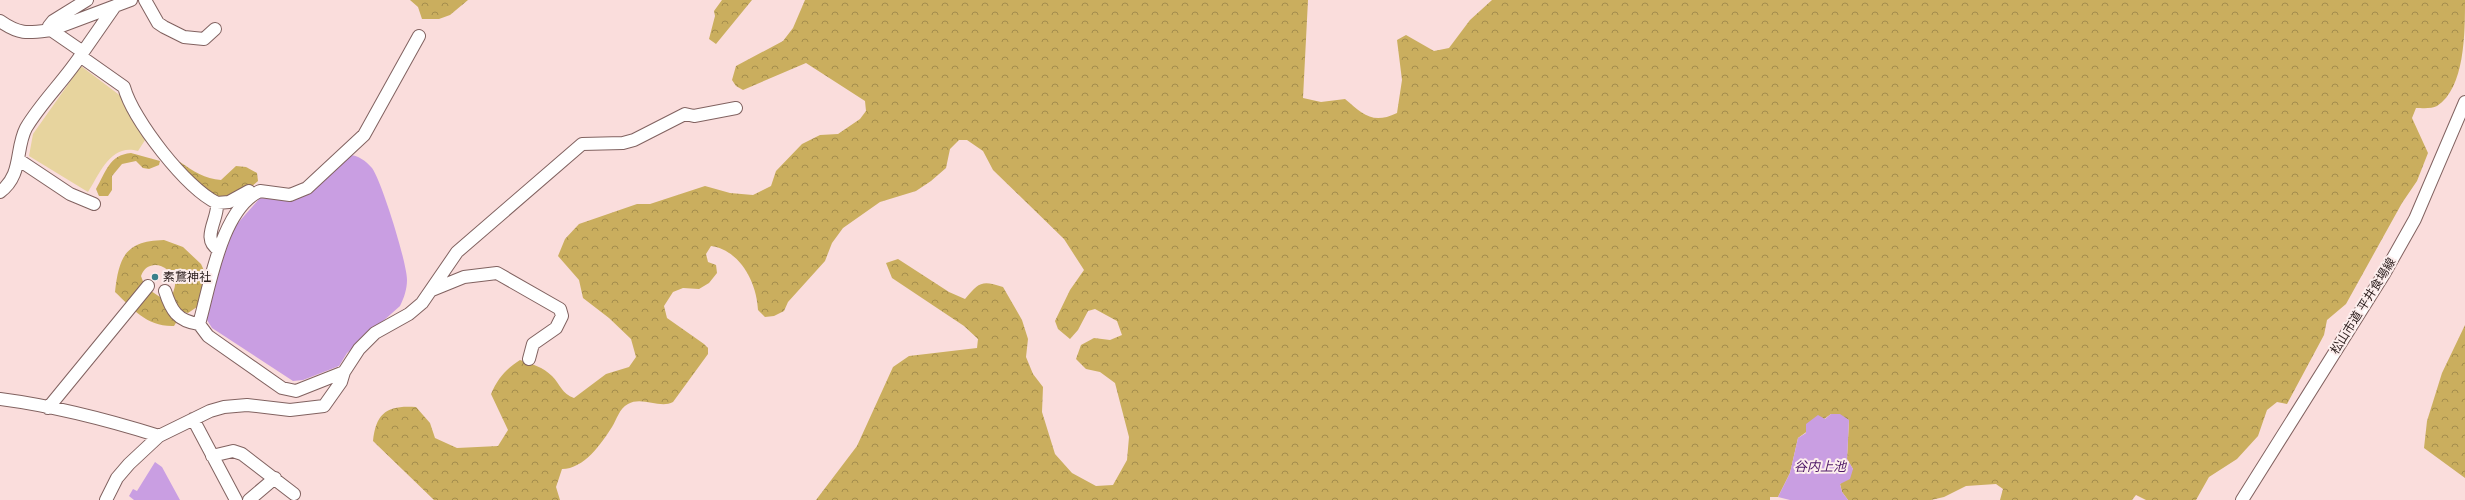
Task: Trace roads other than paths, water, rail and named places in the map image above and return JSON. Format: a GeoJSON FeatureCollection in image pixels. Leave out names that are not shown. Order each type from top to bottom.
{"type":"FeatureCollection","features":[{"type":"Feature","properties":{"kind":"street"},"geometry":{"type":"LineString","coordinates":[[87,0],[66,5],[49,26],[51,30],[124,86],[134,111],[161,148],[198,191],[217,204],[230,202],[252,190],[290,196],[307,188],[364,135],[419,36]]}},
{"type":"Feature","properties":{"kind":"street"},"geometry":{"type":"LineString","coordinates":[[0,21],[14,30],[25,34],[51,30],[131,0]]}},
{"type":"Feature","properties":{"kind":"street"},"geometry":{"type":"LineString","coordinates":[[145,0],[158,23],[184,36],[204,39],[215,30]]}},
{"type":"Feature","properties":{"kind":"street"},"geometry":{"type":"LineString","coordinates":[[0,192],[5,188],[17,168],[26,129],[82,54],[114,6]]}},
{"type":"Feature","properties":{"kind":"street","name":"松山市道 平井食場線"},"geometry":{"type":"LineString","coordinates":[[2242,500],[2384,274],[2415,219],[2465,102]]}},
{"type":"Feature","properties":{"kind":"street"},"geometry":{"type":"LineString","coordinates":[[106,500],[117,478],[129,464],[159,436],[193,419],[224,406],[247,405],[290,410],[324,406],[341,382],[344,372],[359,349],[375,333],[409,314],[432,290],[444,269],[457,252],[582,144],[623,143],[634,140],[685,114],[694,116],[736,108]]}},
{"type":"Feature","properties":{"kind":"street"},"geometry":{"type":"LineString","coordinates":[[19,160],[70,194],[94,204]]}},
{"type":"Feature","properties":{"kind":"street"},"geometry":{"type":"LineString","coordinates":[[199,324],[219,250],[235,213],[248,198],[260,191]]}},
{"type":"Feature","properties":{"kind":"street"},"geometry":{"type":"LineString","coordinates":[[217,204],[218,210],[211,238],[214,247],[219,250]]}},
{"type":"Feature","properties":{"kind":"street"},"geometry":{"type":"LineString","coordinates":[[432,290],[464,278],[497,274],[560,309],[562,316],[556,328],[533,344],[529,359]]}},
{"type":"Feature","properties":{"kind":"street"},"geometry":{"type":"LineString","coordinates":[[48,408],[148,286]]}},
{"type":"Feature","properties":{"kind":"street"},"geometry":{"type":"LineString","coordinates":[[165,291],[171,310],[189,322],[199,324],[208,336],[282,388],[296,391],[344,372]]}},
{"type":"Feature","properties":{"kind":"street"},"geometry":{"type":"LineString","coordinates":[[0,400],[48,408],[159,436]]}},
{"type":"Feature","properties":{"kind":"street"},"geometry":{"type":"LineString","coordinates":[[193,419],[236,500]]}},
{"type":"Feature","properties":{"kind":"street"},"geometry":{"type":"LineString","coordinates":[[212,456],[233,451],[242,454],[294,494]]}},
{"type":"Feature","properties":{"kind":"street"},"geometry":{"type":"LineString","coordinates":[[249,500],[275,478]]}},
{"type":"Feature","properties":{"kind":"water"},"geometry":{"type":"Polygon","coordinates":[[[349,155],[359,157],[372,168],[382,189],[403,257],[407,280],[406,290],[400,306],[347,353],[339,366],[303,380],[293,381],[212,328],[207,320],[207,309],[230,232],[260,198],[288,200],[349,155]]]}},
{"type":"Feature","properties":{"kind":"water","name":"谷内上池"},"geometry":{"type":"Polygon","coordinates":[[[1831,414],[1840,414],[1849,420],[1847,459],[1853,469],[1850,479],[1840,484],[1842,492],[1848,500],[1790,500],[1778,497],[1790,473],[1798,438],[1806,433],[1806,424],[1818,415],[1825,419],[1831,414]]]}},
{"type":"Feature","properties":{"kind":"water"},"geometry":{"type":"Polygon","coordinates":[[[155,462],[162,467],[180,500],[134,500],[129,496],[133,489],[137,491],[155,462]]]}},
{"type":"Feature","properties":{"kind":"place","name":"素鵞神社"},"geometry":{"type":"Point","coordinates":[155,277]}}]}
